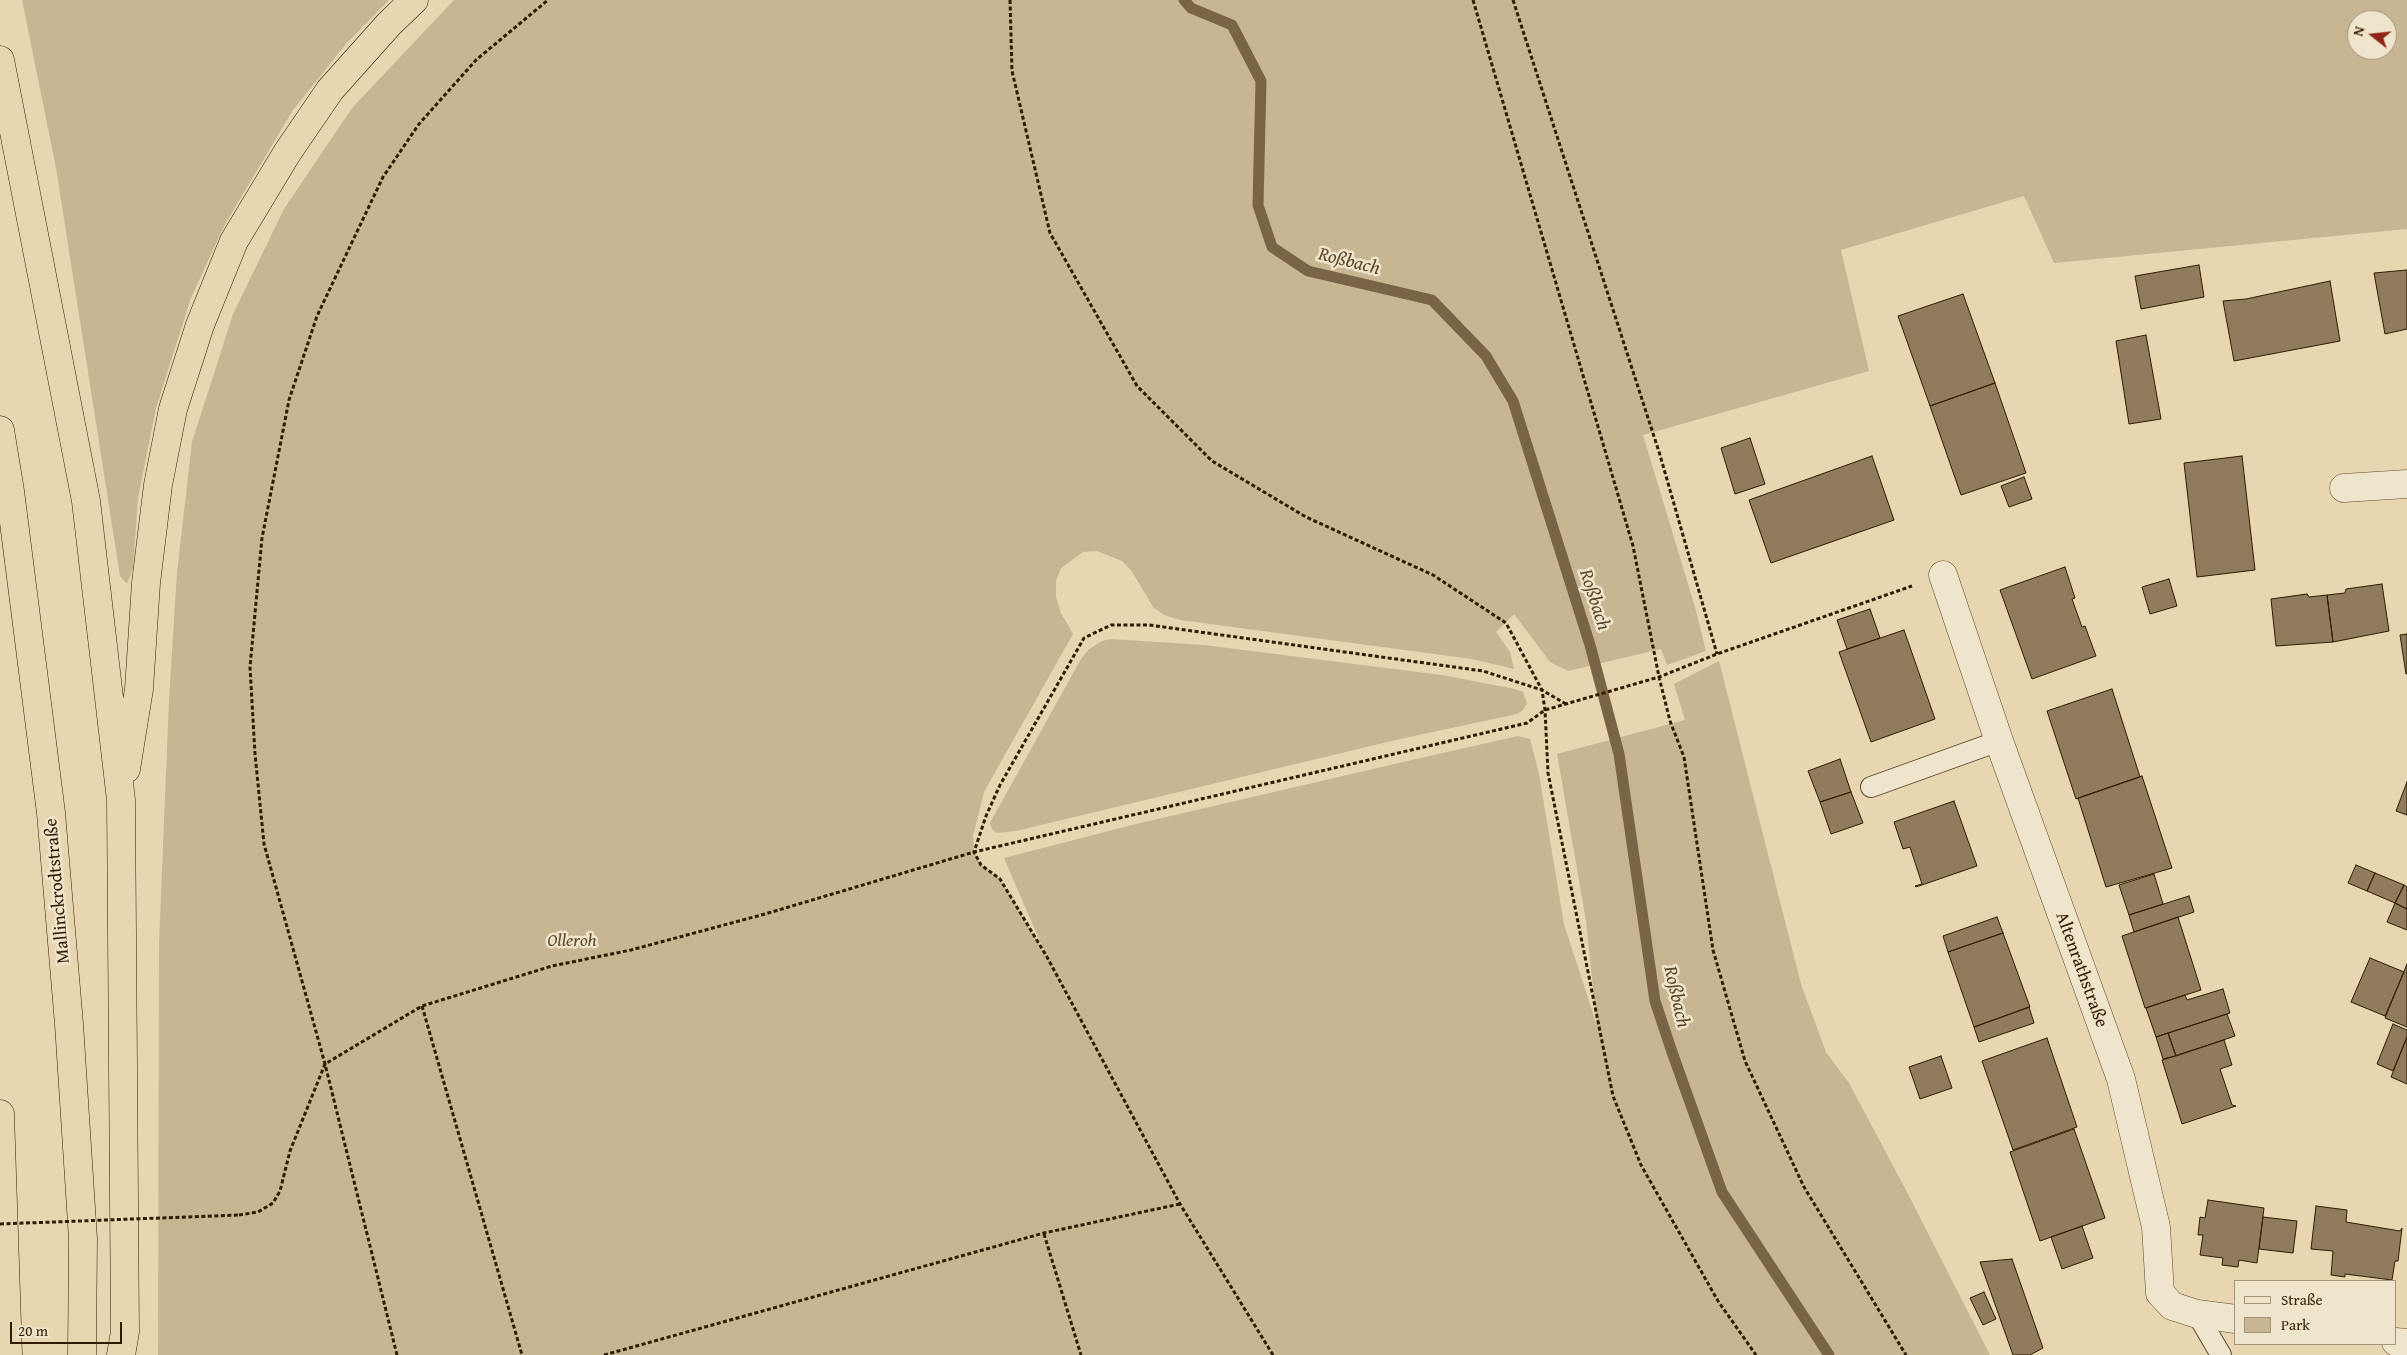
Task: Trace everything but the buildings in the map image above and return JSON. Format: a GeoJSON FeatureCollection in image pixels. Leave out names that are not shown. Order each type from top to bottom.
{"type":"FeatureCollection","features":[{"type":"Feature","properties":{"kind":"highway"},"geometry":{"type":"LineString","coordinates":[[121,800],[139,689],[146,583],[158,485],[174,408],[200,325],[234,241],[287,153],[330,90],[389,24],[414,0]]}},
{"type":"Feature","properties":{"kind":"highway"},"geometry":{"type":"LineString","coordinates":[[0,60],[86,501],[121,800],[125,1332],[122,1355]]}},
{"type":"Feature","properties":{"kind":"highway","name":"Mallinckrodtstraße"},"geometry":{"type":"LineString","coordinates":[[0,430],[10,491],[51,813],[69,1024],[83,1239],[82,1355]]}},
{"type":"Feature","properties":{"kind":"highway"},"geometry":{"type":"LineString","coordinates":[[0,1114],[8,1355]]}},
{"type":"Feature","properties":{"kind":"street"},"geometry":{"type":"LineString","coordinates":[[2344,488],[2407,484]]}},
{"type":"Feature","properties":{"kind":"street","name":"Altenrathstraße"},"geometry":{"type":"LineString","coordinates":[[1943,575],[1999,741],[2121,1079],[2156,1227],[2160,1293],[2172,1306],[2197,1314],[2234,1319]]}},
{"type":"Feature","properties":{"kind":"lane"},"geometry":{"type":"LineString","coordinates":[[1871,787],[1999,741]]}},
{"type":"Feature","properties":{"kind":"lane"},"geometry":{"type":"LineString","coordinates":[[2197,1314],[2221,1355]]}},
{"type":"Feature","properties":{"kind":"path"},"geometry":{"type":"LineString","coordinates":[[397,1355],[326,1064],[264,844],[255,754],[250,667],[262,538],[274,468],[289,400],[317,316],[383,177],[419,124],[476,60],[548,0]]}},
{"type":"Feature","properties":{"kind":"path"},"geometry":{"type":"LineString","coordinates":[[1010,0],[1012,71],[1050,233],[1137,386],[1212,461],[1306,517],[1433,575],[1506,623],[1542,690],[1545,710],[1548,773],[1613,1096],[1641,1165],[1718,1300],[1756,1355]]}},
{"type":"Feature","properties":{"kind":"path"},"geometry":{"type":"LineString","coordinates":[[1473,0],[1633,546],[1659,677],[1670,721],[1684,757],[1713,950],[1745,1061],[1804,1187],[1906,1355]]}},
{"type":"Feature","properties":{"kind":"path"},"geometry":{"type":"LineString","coordinates":[[1513,0],[1660,455],[1717,654]]}},
{"type":"Feature","properties":{"kind":"path"},"geometry":{"type":"LineString","coordinates":[[0,1224],[239,1215],[258,1212],[273,1203],[280,1191],[290,1152],[326,1064],[422,1006],[552,966],[650,945],[765,914],[974,852],[1527,723],[1545,710],[1659,677],[1717,654],[1943,575]]}},
{"type":"Feature","properties":{"kind":"path"},"geometry":{"type":"LineString","coordinates":[[1273,1355],[1180,1204],[1047,957],[1000,879],[981,865],[974,852],[986,816],[1000,785],[1084,638],[1111,625],[1149,625],[1483,671],[1542,690],[1566,704]]}},
{"type":"Feature","properties":{"kind":"path"},"geometry":{"type":"LineString","coordinates":[[422,1006],[522,1355]]}},
{"type":"Feature","properties":{"kind":"path"},"geometry":{"type":"LineString","coordinates":[[604,1355],[1044,1233],[1180,1204]]}},
{"type":"Feature","properties":{"kind":"path"},"geometry":{"type":"LineString","coordinates":[[1044,1233],[1081,1355]]}},
{"type":"Feature","properties":{"kind":"green space"},"geometry":{"type":"Polygon","coordinates":[[[22,0],[389,0],[346,44],[293,110],[224,226],[191,298],[156,408],[138,498],[133,568],[127,584],[120,576],[56,168],[22,0]]]}},
{"type":"Feature","properties":{"kind":"green space","name":"Olleroh"},"geometry":{"type":"Polygon","coordinates":[[[454,0],[2407,0],[2407,229],[2054,263],[2024,196],[1841,250],[1869,371],[1643,435],[1695,607],[1706,651],[1667,665],[1661,649],[1568,671],[1550,662],[1514,614],[1496,632],[1510,652],[1514,669],[1472,659],[1180,620],[1164,615],[1153,607],[1131,570],[1122,561],[1097,551],[1083,552],[1061,568],[1056,581],[1056,597],[1061,613],[1073,634],[984,792],[973,836],[974,852],[981,865],[1000,879],[1045,953],[1004,858],[1136,824],[1416,759],[1518,736],[1530,739],[1539,774],[1564,924],[1597,1026],[1586,921],[1557,754],[1685,720],[1674,684],[1719,661],[1801,984],[1826,1052],[1849,1083],[1990,1355],[158,1355],[159,944],[169,700],[177,572],[192,442],[233,314],[284,209],[352,108],[454,0]]]}},
{"type":"Feature","properties":{"kind":"green space"},"geometry":{"type":"Polygon","coordinates":[[[1111,639],[1204,645],[1442,675],[1515,689],[1523,692],[1527,703],[1523,710],[1517,714],[1400,739],[1016,831],[996,833],[990,823],[1081,659],[1088,650],[1102,641],[1111,639]]]}},
{"type":"Feature","properties":{"kind":"waterway","name":"Roßbach"},"geometry":{"type":"LineString","coordinates":[[1184,0],[1191,8],[1232,25],[1261,81],[1258,205],[1272,247],[1308,271],[1432,300],[1486,356],[1513,401],[1590,645],[1619,754],[1655,1001],[1722,1192],[1829,1355]]}}]}
